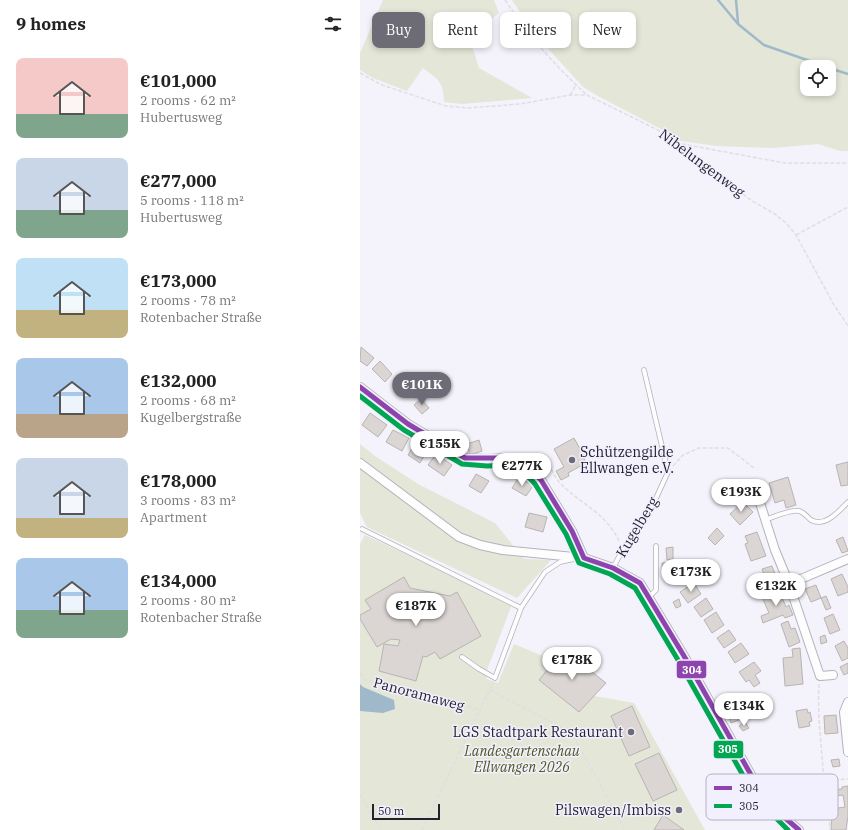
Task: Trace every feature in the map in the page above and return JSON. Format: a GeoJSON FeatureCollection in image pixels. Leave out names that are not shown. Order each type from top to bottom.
{"type":"FeatureCollection","features":[{"type":"Feature","properties":{"kind":"street"},"geometry":{"type":"LineString","coordinates":[[360,387],[408,424],[464,458],[513,458],[528,466],[541,480],[572,531],[584,558]]}},
{"type":"Feature","properties":{"kind":"street"},"geometry":{"type":"LineString","coordinates":[[360,463],[459,537],[480,545],[502,550],[584,558],[613,568],[640,583],[684,656],[748,774]]}},
{"type":"Feature","properties":{"kind":"street"},"geometry":{"type":"LineString","coordinates":[[760,503],[765,520],[790,584],[820,676],[833,675]]}},
{"type":"Feature","properties":{"kind":"street"},"geometry":{"type":"LineString","coordinates":[[790,584],[848,559]]}},
{"type":"Feature","properties":{"kind":"street"},"geometry":{"type":"LineString","coordinates":[[848,702],[844,712],[848,752]]}},
{"type":"Feature","properties":{"kind":"street"},"geometry":{"type":"LineString","coordinates":[[787,820],[799,830]]}},
{"type":"Feature","properties":{"kind":"lane"},"geometry":{"type":"LineString","coordinates":[[644,370],[668,472]]}},
{"type":"Feature","properties":{"kind":"lane","name":"Kugelberg"},"geometry":{"type":"LineString","coordinates":[[613,568],[623,549],[652,506],[668,472]]}},
{"type":"Feature","properties":{"kind":"lane"},"geometry":{"type":"LineString","coordinates":[[765,520],[794,510],[800,511],[811,520],[818,523],[825,522],[848,502]]}},
{"type":"Feature","properties":{"kind":"lane"},"geometry":{"type":"LineString","coordinates":[[362,529],[521,608]]}},
{"type":"Feature","properties":{"kind":"lane"},"geometry":{"type":"LineString","coordinates":[[648,597],[656,590],[656,546]]}},
{"type":"Feature","properties":{"kind":"lane"},"geometry":{"type":"LineString","coordinates":[[462,657],[495,678],[521,608],[545,572],[560,562],[584,558]]}},
{"type":"Feature","properties":{"kind":"path","name":"Nibelungenweg"},"geometry":{"type":"LineString","coordinates":[[505,0],[521,25],[539,46],[576,85],[587,94],[656,129],[680,144],[752,201],[775,214],[787,224],[796,235],[834,305],[848,326]]}},
{"type":"Feature","properties":{"kind":"path"},"geometry":{"type":"LineString","coordinates":[[360,73],[382,85],[446,106],[468,108],[520,104],[570,95],[587,94]]}},
{"type":"Feature","properties":{"kind":"path"},"geometry":{"type":"LineString","coordinates":[[570,95],[576,85]]}},
{"type":"Feature","properties":{"kind":"path"},"geometry":{"type":"LineString","coordinates":[[680,144],[785,163],[848,163]]}},
{"type":"Feature","properties":{"kind":"path"},"geometry":{"type":"LineString","coordinates":[[796,235],[848,207]]}},
{"type":"Feature","properties":{"kind":"path"},"geometry":{"type":"LineString","coordinates":[[668,472],[683,455],[699,448],[728,448],[754,468]]}},
{"type":"Feature","properties":{"kind":"path"},"geometry":{"type":"LineString","coordinates":[[534,471],[549,466],[560,483],[571,494],[603,517],[615,532],[623,549]]}},
{"type":"Feature","properties":{"kind":"path","name":"Panoramaweg"},"geometry":{"type":"LineString","coordinates":[[360,674],[365,680],[481,710]]}},
{"type":"Feature","properties":{"kind":"path"},"geometry":{"type":"LineString","coordinates":[[820,676],[818,707],[823,774]]}},
{"type":"Feature","properties":{"kind":"path"},"geometry":{"type":"LineString","coordinates":[[422,830],[481,710],[495,678]]}},
{"type":"Feature","properties":{"kind":"path"},"geometry":{"type":"LineString","coordinates":[[490,690],[572,733],[625,830]]}},
{"type":"Feature","properties":{"kind":"path"},"geometry":{"type":"LineString","coordinates":[[838,780],[848,779]]}},
{"type":"Feature","properties":{"kind":"path"},"geometry":{"type":"LineString","coordinates":[[360,794],[381,830]]}},
{"type":"Feature","properties":{"kind":"path"},"geometry":{"type":"LineString","coordinates":[[829,820],[830,830]]}},
{"type":"Feature","properties":{"kind":"green space"},"geometry":{"type":"Polygon","coordinates":[[[383,0],[494,0],[499,13],[492,19],[492,12],[433,12],[433,48],[473,48],[479,68],[532,98],[462,104],[444,102],[441,85],[433,75],[423,68],[407,91],[373,78],[360,70],[360,53],[372,25],[372,48],[425,48],[425,12],[378,12],[383,0]]]}},
{"type":"Feature","properties":{"kind":"green space"},"geometry":{"type":"Polygon","coordinates":[[[512,0],[848,0],[848,151],[840,151],[818,144],[773,148],[717,146],[681,141],[583,87],[548,48],[571,48],[571,12],[520,12],[512,0]]]}},
{"type":"Feature","properties":{"kind":"green space"},"geometry":{"type":"Polygon","coordinates":[[[360,444],[375,456],[418,484],[495,523],[524,559],[551,560],[517,598],[367,527],[360,513],[360,444]]]}},
{"type":"Feature","properties":{"kind":"green space","name":"Landesgartenschau Ellwangen 2026"},"geometry":{"type":"Polygon","coordinates":[[[365,535],[512,604],[486,673],[487,679],[498,683],[514,644],[555,661],[539,680],[579,712],[594,696],[634,703],[705,830],[360,830],[360,544],[365,535]]]}},
{"type":"Feature","properties":{"kind":"water"},"geometry":{"type":"Polygon","coordinates":[[[360,684],[363,687],[394,700],[395,709],[383,713],[360,711],[360,684]]]}},
{"type":"Feature","properties":{"kind":"building"},"geometry":{"type":"Polygon","coordinates":[[[361,347],[374,358],[367,366],[360,361],[361,347]]]}},
{"type":"Feature","properties":{"kind":"building"},"geometry":{"type":"Polygon","coordinates":[[[380,361],[392,374],[385,382],[372,369],[380,361]]]}},
{"type":"Feature","properties":{"kind":"building"},"geometry":{"type":"Polygon","coordinates":[[[399,375],[414,385],[407,394],[393,384],[399,375]]]}},
{"type":"Feature","properties":{"kind":"building"},"geometry":{"type":"Polygon","coordinates":[[[421,399],[429,408],[422,414],[414,405],[421,399]]]}},
{"type":"Feature","properties":{"kind":"building"},"geometry":{"type":"Polygon","coordinates":[[[370,413],[387,425],[378,437],[362,425],[370,413]]]}},
{"type":"Feature","properties":{"kind":"building"},"geometry":{"type":"Polygon","coordinates":[[[393,430],[409,438],[402,451],[386,442],[393,430]]]}},
{"type":"Feature","properties":{"kind":"building","name":"Schützengilde Ellwangen e.V."},"geometry":{"type":"Polygon","coordinates":[[[574,438],[584,456],[586,463],[568,473],[569,476],[561,480],[556,471],[564,467],[554,449],[574,438]]]}},
{"type":"Feature","properties":{"kind":"building"},"geometry":{"type":"Polygon","coordinates":[[[479,440],[482,451],[470,455],[467,444],[479,440]]]}},
{"type":"Feature","properties":{"kind":"building"},"geometry":{"type":"Polygon","coordinates":[[[415,443],[427,451],[420,463],[408,455],[415,443]]]}},
{"type":"Feature","properties":{"kind":"building"},"geometry":{"type":"Polygon","coordinates":[[[436,454],[452,465],[444,476],[428,465],[436,454]]]}},
{"type":"Feature","properties":{"kind":"building"},"geometry":{"type":"Polygon","coordinates":[[[848,462],[848,485],[841,486],[836,465],[848,462]]]}},
{"type":"Feature","properties":{"kind":"building"},"geometry":{"type":"Polygon","coordinates":[[[476,474],[489,481],[481,493],[469,486],[476,474]]]}},
{"type":"Feature","properties":{"kind":"building"},"geometry":{"type":"Polygon","coordinates":[[[519,477],[533,486],[526,496],[512,488],[519,477]]]}},
{"type":"Feature","properties":{"kind":"building"},"geometry":{"type":"Polygon","coordinates":[[[788,477],[796,505],[786,508],[784,500],[775,503],[769,483],[788,477]]]}},
{"type":"Feature","properties":{"kind":"building"},"geometry":{"type":"Polygon","coordinates":[[[743,502],[753,512],[740,525],[730,514],[743,502]]]}},
{"type":"Feature","properties":{"kind":"building"},"geometry":{"type":"Polygon","coordinates":[[[529,513],[547,517],[543,532],[525,527],[529,513]]]}},
{"type":"Feature","properties":{"kind":"building"},"geometry":{"type":"Polygon","coordinates":[[[717,528],[724,536],[715,545],[708,538],[717,528]]]}},
{"type":"Feature","properties":{"kind":"building"},"geometry":{"type":"Polygon","coordinates":[[[757,532],[766,556],[751,561],[745,544],[748,543],[745,536],[757,532]]]}},
{"type":"Feature","properties":{"kind":"building"},"geometry":{"type":"Polygon","coordinates":[[[843,537],[848,551],[842,553],[836,540],[843,537]]]}},
{"type":"Feature","properties":{"kind":"building"},"geometry":{"type":"Polygon","coordinates":[[[673,547],[673,559],[667,560],[666,548],[673,547]]]}},
{"type":"Feature","properties":{"kind":"building"},"geometry":{"type":"Polygon","coordinates":[[[673,562],[674,577],[663,577],[662,563],[673,562]]]}},
{"type":"Feature","properties":{"kind":"building"},"geometry":{"type":"Polygon","coordinates":[[[772,566],[777,579],[774,581],[776,586],[769,589],[762,569],[772,566]]]}},
{"type":"Feature","properties":{"kind":"building"},"geometry":{"type":"Polygon","coordinates":[[[842,574],[848,587],[848,592],[838,596],[831,579],[842,574]]]}},
{"type":"Feature","properties":{"kind":"building"},"geometry":{"type":"Polygon","coordinates":[[[404,577],[410,588],[450,596],[457,592],[481,636],[440,659],[435,652],[426,657],[423,656],[416,681],[379,671],[384,644],[398,646],[400,640],[391,639],[377,647],[360,619],[360,615],[371,609],[365,600],[404,577]]]}},
{"type":"Feature","properties":{"kind":"building"},"geometry":{"type":"Polygon","coordinates":[[[694,583],[701,594],[688,603],[680,592],[694,583]]]}},
{"type":"Feature","properties":{"kind":"building"},"geometry":{"type":"Polygon","coordinates":[[[816,585],[821,598],[811,602],[805,589],[816,585]]]}},
{"type":"Feature","properties":{"kind":"building"},"geometry":{"type":"Polygon","coordinates":[[[779,590],[786,607],[789,605],[793,615],[785,618],[783,615],[763,623],[761,616],[769,613],[762,597],[779,590]]]}},
{"type":"Feature","properties":{"kind":"building"},"geometry":{"type":"Polygon","coordinates":[[[826,596],[831,608],[826,610],[821,598],[826,596]]]}},
{"type":"Feature","properties":{"kind":"building"},"geometry":{"type":"Polygon","coordinates":[[[706,598],[713,609],[701,617],[694,607],[706,598]]]}},
{"type":"Feature","properties":{"kind":"building"},"geometry":{"type":"Polygon","coordinates":[[[679,599],[681,606],[676,608],[673,602],[679,599]]]}},
{"type":"Feature","properties":{"kind":"building"},"geometry":{"type":"Polygon","coordinates":[[[716,612],[724,625],[712,633],[704,620],[716,612]]]}},
{"type":"Feature","properties":{"kind":"building"},"geometry":{"type":"Polygon","coordinates":[[[833,614],[840,630],[830,634],[824,618],[833,614]]]}},
{"type":"Feature","properties":{"kind":"building"},"geometry":{"type":"Polygon","coordinates":[[[788,621],[791,629],[795,628],[800,642],[789,647],[781,624],[788,621]]]}},
{"type":"Feature","properties":{"kind":"building"},"geometry":{"type":"Polygon","coordinates":[[[729,630],[736,640],[724,648],[717,638],[729,630]]]}},
{"type":"Feature","properties":{"kind":"building"},"geometry":{"type":"Polygon","coordinates":[[[825,635],[827,642],[821,644],[820,637],[825,635]]]}},
{"type":"Feature","properties":{"kind":"building"},"geometry":{"type":"Polygon","coordinates":[[[844,641],[848,648],[848,658],[842,661],[835,646],[844,641]]]}},
{"type":"Feature","properties":{"kind":"building"},"geometry":{"type":"Polygon","coordinates":[[[741,643],[749,654],[735,663],[728,652],[741,643]]]}},
{"type":"Feature","properties":{"kind":"building"},"geometry":{"type":"Polygon","coordinates":[[[800,648],[803,684],[785,686],[783,658],[793,657],[792,649],[800,648]]]}},
{"type":"Feature","properties":{"kind":"building"},"geometry":{"type":"Polygon","coordinates":[[[564,650],[606,683],[579,712],[539,680],[564,650]]]}},
{"type":"Feature","properties":{"kind":"building"},"geometry":{"type":"Polygon","coordinates":[[[754,662],[761,671],[755,675],[760,683],[754,687],[749,680],[746,682],[739,672],[754,662]]]}},
{"type":"Feature","properties":{"kind":"building"},"geometry":{"type":"Polygon","coordinates":[[[848,663],[848,673],[844,675],[840,667],[848,663]]]}},
{"type":"Feature","properties":{"kind":"building"},"geometry":{"type":"Polygon","coordinates":[[[731,697],[734,707],[726,710],[723,700],[731,697]]]}},
{"type":"Feature","properties":{"kind":"building","name":"LGS Stadtpark Restaurant"},"geometry":{"type":"Polygon","coordinates":[[[632,706],[650,747],[629,756],[611,716],[632,706]]]}},
{"type":"Feature","properties":{"kind":"building"},"geometry":{"type":"Polygon","coordinates":[[[734,707],[739,720],[731,723],[726,710],[734,707]]]}},
{"type":"Feature","properties":{"kind":"building"},"geometry":{"type":"Polygon","coordinates":[[[807,709],[808,713],[810,712],[812,721],[809,722],[810,726],[799,728],[796,711],[807,709]]]}},
{"type":"Feature","properties":{"kind":"building"},"geometry":{"type":"Polygon","coordinates":[[[836,715],[838,733],[825,734],[824,716],[836,715]]]}},
{"type":"Feature","properties":{"kind":"building"},"geometry":{"type":"Polygon","coordinates":[[[745,722],[749,728],[743,731],[739,726],[745,722]]]}},
{"type":"Feature","properties":{"kind":"building"},"geometry":{"type":"Polygon","coordinates":[[[659,753],[677,790],[653,801],[635,764],[659,753]]]}},
{"type":"Feature","properties":{"kind":"building"},"geometry":{"type":"Polygon","coordinates":[[[839,759],[840,766],[833,767],[831,760],[839,759]]]}},
{"type":"Feature","properties":{"kind":"building"},"geometry":{"type":"Polygon","coordinates":[[[848,786],[848,816],[846,830],[831,830],[831,820],[838,820],[838,808],[845,807],[843,795],[838,796],[838,789],[842,789],[842,787],[848,786]]]}},
{"type":"Feature","properties":{"kind":"building"},"geometry":{"type":"Polygon","coordinates":[[[663,815],[684,830],[654,830],[663,815]]]}},
{"type":"Feature","properties":{"kind":"waterway"},"geometry":{"type":"LineString","coordinates":[[718,0],[738,24],[764,45],[807,60]]}},
{"type":"Feature","properties":{"kind":"waterway"},"geometry":{"type":"LineString","coordinates":[[736,0],[738,23]]}},
{"type":"Feature","properties":{"kind":"waterway"},"geometry":{"type":"LineString","coordinates":[[836,70],[848,74]]}},
{"type":"Feature","properties":{"kind":"transit line","name":"304"},"geometry":{"type":"LineString","coordinates":[[360,387],[408,424],[465,458],[513,458],[528,466],[541,480],[572,531],[584,558],[613,568],[640,583],[684,656],[750,774]]}},
{"type":"Feature","properties":{"kind":"transit line","name":"305"},"geometry":{"type":"LineString","coordinates":[[360,396],[404,430],[462,464],[487,466],[511,465],[524,472],[535,484],[566,534],[579,563],[610,574],[635,588],[678,660],[742,774]]}},
{"type":"Feature","properties":{"kind":"transit line","name":"305"},"geometry":{"type":"LineString","coordinates":[[778,820],[788,830]]}},
{"type":"Feature","properties":{"kind":"transit line","name":"304"},"geometry":{"type":"LineString","coordinates":[[787,820],[799,830]]}},
{"type":"Feature","properties":{"kind":"place","name":"Schützengilde Ellwangen e.V."},"geometry":{"type":"Point","coordinates":[572,460]}},
{"type":"Feature","properties":{"kind":"place","name":"LGS Stadtpark Restaurant"},"geometry":{"type":"Point","coordinates":[631,732]}},
{"type":"Feature","properties":{"kind":"place","name":"Pilswagen/Imbiss"},"geometry":{"type":"Point","coordinates":[679,810]}}]}
